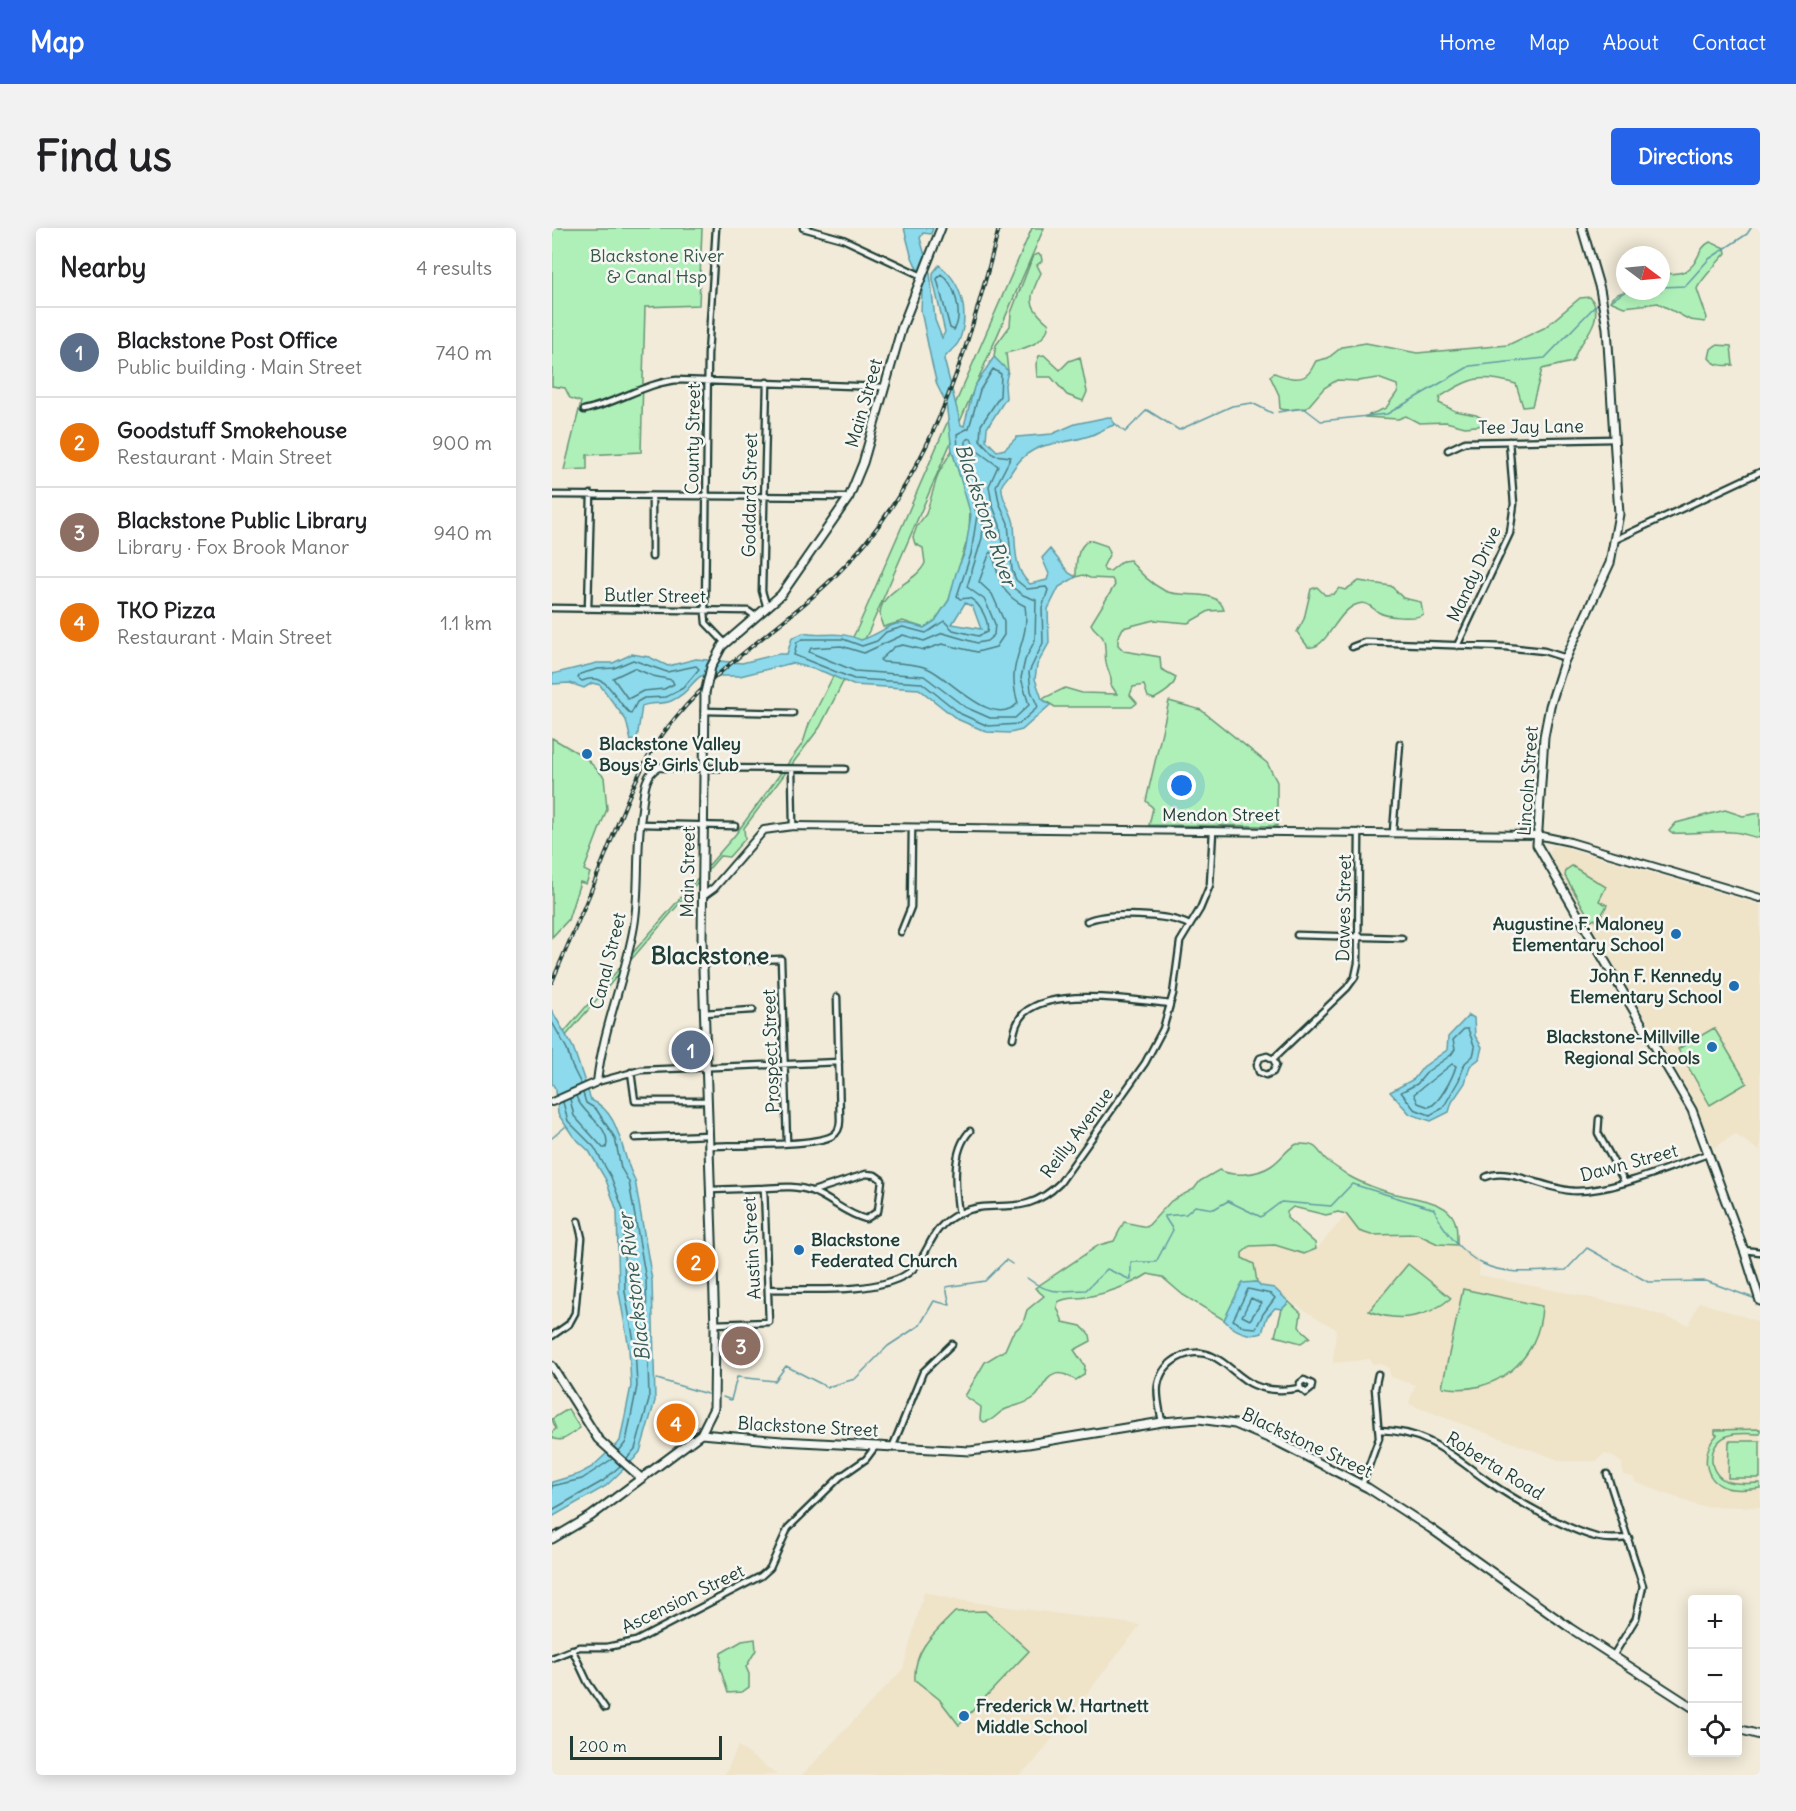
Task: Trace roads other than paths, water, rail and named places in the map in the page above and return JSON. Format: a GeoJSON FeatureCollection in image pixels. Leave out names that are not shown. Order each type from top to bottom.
{"type":"FeatureCollection","features":[{"type":"Feature","properties":{"kind":"main road","name":"Main Street"},"geometry":{"type":"LineString","coordinates":[[552,1539],[587,1519],[701,1434],[711,1416],[715,1400],[715,1324],[703,962],[705,693],[711,667],[724,644],[767,608],[797,574],[849,497],[863,463],[884,387],[918,286],[919,275],[941,228]]}},
{"type":"Feature","properties":{"kind":"main road","name":"Lincoln Street"},"geometry":{"type":"LineString","coordinates":[[1582,228],[1606,316],[1620,501],[1617,539],[1603,582],[1566,658],[1551,700],[1545,729],[1538,845],[1545,861],[1683,1094],[1709,1154],[1759,1298]]}},
{"type":"Feature","properties":{"kind":"main road"},"geometry":{"type":"LineString","coordinates":[[552,1366],[603,1445],[641,1478]]}},
{"type":"Feature","properties":{"kind":"main road","name":"Blackstone Street"},"geometry":{"type":"LineString","coordinates":[[701,1434],[892,1448],[981,1450],[1161,1422],[1198,1419],[1235,1424],[1290,1448],[1362,1485],[1415,1518],[1613,1656],[1688,1704]]}},
{"type":"Feature","properties":{"kind":"main road"},"geometry":{"type":"LineString","coordinates":[[1742,1730],[1760,1735]]}},
{"type":"Feature","properties":{"kind":"street","name":"County Street"},"geometry":{"type":"LineString","coordinates":[[716,228],[708,381],[705,610],[706,623],[724,644]]}},
{"type":"Feature","properties":{"kind":"street"},"geometry":{"type":"LineString","coordinates":[[803,228],[843,239],[919,275]]}},
{"type":"Feature","properties":{"kind":"street"},"geometry":{"type":"LineString","coordinates":[[584,410],[618,401],[656,383],[767,382],[884,387]]}},
{"type":"Feature","properties":{"kind":"street","name":"Goddard Street"},"geometry":{"type":"LineString","coordinates":[[767,382],[762,591],[767,608]]}},
{"type":"Feature","properties":{"kind":"street","name":"Tee Jay Lane"},"geometry":{"type":"LineString","coordinates":[[1448,450],[1465,442],[1616,439]]}},
{"type":"Feature","properties":{"kind":"street","name":"Mandy Drive"},"geometry":{"type":"LineString","coordinates":[[1457,646],[1510,533],[1514,504],[1509,441]]}},
{"type":"Feature","properties":{"kind":"street"},"geometry":{"type":"LineString","coordinates":[[1617,539],[1760,472]]}},
{"type":"Feature","properties":{"kind":"street"},"geometry":{"type":"LineString","coordinates":[[588,609],[591,494]]}},
{"type":"Feature","properties":{"kind":"street"},"geometry":{"type":"LineString","coordinates":[[552,495],[849,497]]}},
{"type":"Feature","properties":{"kind":"street"},"geometry":{"type":"LineString","coordinates":[[652,496],[652,556]]}},
{"type":"Feature","properties":{"kind":"street","name":"Butler Street"},"geometry":{"type":"LineString","coordinates":[[552,608],[748,611],[755,616]]}},
{"type":"Feature","properties":{"kind":"street"},"geometry":{"type":"LineString","coordinates":[[1352,647],[1365,642],[1457,646],[1544,651],[1566,658]]}},
{"type":"Feature","properties":{"kind":"street"},"geometry":{"type":"LineString","coordinates":[[704,711],[793,713]]}},
{"type":"Feature","properties":{"kind":"street"},"geometry":{"type":"LineString","coordinates":[[1393,832],[1400,744]]}},
{"type":"Feature","properties":{"kind":"street","name":"Canal Street"},"geometry":{"type":"LineString","coordinates":[[595,1083],[635,921],[640,824],[648,779],[654,769],[659,767],[704,768]]}},
{"type":"Feature","properties":{"kind":"street"},"geometry":{"type":"LineString","coordinates":[[704,768],[845,770]]}},
{"type":"Feature","properties":{"kind":"street"},"geometry":{"type":"LineString","coordinates":[[792,770],[793,826]]}},
{"type":"Feature","properties":{"kind":"street"},"geometry":{"type":"LineString","coordinates":[[640,824],[735,826]]}},
{"type":"Feature","properties":{"kind":"street","name":"Mendon Street"},"geometry":{"type":"LineString","coordinates":[[703,896],[714,888],[764,830],[793,826],[1537,835],[1581,845],[1760,897]]}},
{"type":"Feature","properties":{"kind":"street"},"geometry":{"type":"LineString","coordinates":[[901,932],[911,907],[912,828]]}},
{"type":"Feature","properties":{"kind":"street","name":"Reilly Avenue"},"geometry":{"type":"LineString","coordinates":[[769,1289],[852,1287],[898,1278],[915,1267],[935,1232],[959,1214],[1029,1204],[1052,1190],[1145,1063],[1163,1029],[1170,1004],[1178,950],[1210,885],[1213,831]]}},
{"type":"Feature","properties":{"kind":"street","name":"Dawes Street"},"geometry":{"type":"LineString","coordinates":[[1273,1059],[1353,981],[1357,969],[1359,832]]}},
{"type":"Feature","properties":{"kind":"street"},"geometry":{"type":"LineString","coordinates":[[1087,921],[1102,916],[1171,919],[1189,925]]}},
{"type":"Feature","properties":{"kind":"street"},"geometry":{"type":"LineString","coordinates":[[1297,935],[1402,938]]}},
{"type":"Feature","properties":{"kind":"street","name":"Prospect Street"},"geometry":{"type":"LineString","coordinates":[[703,962],[781,959],[787,1142]]}},
{"type":"Feature","properties":{"kind":"street"},"geometry":{"type":"LineString","coordinates":[[708,1146],[819,1140],[837,1132],[840,1120],[837,997]]}},
{"type":"Feature","properties":{"kind":"street"},"geometry":{"type":"LineString","coordinates":[[1013,1038],[1017,1022],[1024,1013],[1049,1000],[1079,998],[1170,1004]]}},
{"type":"Feature","properties":{"kind":"street"},"geometry":{"type":"LineString","coordinates":[[704,1012],[753,1010]]}},
{"type":"Feature","properties":{"kind":"street","name":"Dawes Street"},"geometry":{"type":"LineString","coordinates":[[1265,1056],[1273,1059],[1276,1065],[1273,1072],[1266,1075],[1260,1073],[1257,1066],[1259,1059],[1265,1056]]}},
{"type":"Feature","properties":{"kind":"street"},"geometry":{"type":"LineString","coordinates":[[553,1101],[595,1083],[631,1072],[839,1062]]}},
{"type":"Feature","properties":{"kind":"street"},"geometry":{"type":"LineString","coordinates":[[631,1072],[634,1101],[707,1101]]}},
{"type":"Feature","properties":{"kind":"street"},"geometry":{"type":"LineString","coordinates":[[1599,1119],[1600,1137],[1624,1181]]}},
{"type":"Feature","properties":{"kind":"street"},"geometry":{"type":"LineString","coordinates":[[959,1214],[955,1179],[962,1142],[970,1131]]}},
{"type":"Feature","properties":{"kind":"street"},"geometry":{"type":"LineString","coordinates":[[635,1138],[708,1135]]}},
{"type":"Feature","properties":{"kind":"street","name":"Dawn Street"},"geometry":{"type":"LineString","coordinates":[[1486,1177],[1501,1173],[1562,1190],[1578,1191],[1624,1181],[1709,1154]]}},
{"type":"Feature","properties":{"kind":"street"},"geometry":{"type":"LineString","coordinates":[[764,1188],[787,1187],[813,1191],[866,1174],[875,1175],[882,1180],[878,1212],[866,1219],[826,1201],[813,1191]]}},
{"type":"Feature","properties":{"kind":"street","name":"Austin Street"},"geometry":{"type":"LineString","coordinates":[[711,1190],[764,1188],[769,1289],[769,1322],[715,1324]]}},
{"type":"Feature","properties":{"kind":"street"},"geometry":{"type":"LineString","coordinates":[[552,1336],[569,1324],[575,1313],[582,1238],[578,1221]]}},
{"type":"Feature","properties":{"kind":"street"},"geometry":{"type":"LineString","coordinates":[[1744,1250],[1760,1252]]}},
{"type":"Feature","properties":{"kind":"street"},"geometry":{"type":"LineString","coordinates":[[892,1448],[923,1372],[952,1344]]}},
{"type":"Feature","properties":{"kind":"street"},"geometry":{"type":"LineString","coordinates":[[1161,1422],[1159,1382],[1171,1363],[1186,1354],[1206,1353],[1217,1358],[1254,1385],[1275,1390],[1300,1388]]}},
{"type":"Feature","properties":{"kind":"street"},"geometry":{"type":"LineString","coordinates":[[1362,1485],[1375,1453],[1379,1430],[1375,1388],[1378,1374]]}},
{"type":"Feature","properties":{"kind":"street","name":"Roberta Road"},"geometry":{"type":"LineString","coordinates":[[1379,1430],[1404,1431],[1430,1440],[1510,1495],[1583,1532],[1599,1538],[1629,1538]]}},
{"type":"Feature","properties":{"kind":"street","name":"Ascension Street"},"geometry":{"type":"LineString","coordinates":[[552,1659],[572,1649],[607,1647],[636,1641],[760,1576],[770,1568],[788,1528],[840,1477],[866,1459],[875,1447]]}},
{"type":"Feature","properties":{"kind":"street"},"geometry":{"type":"LineString","coordinates":[[1607,1474],[1641,1573],[1643,1592],[1636,1618],[1613,1656]]}},
{"type":"Feature","properties":{"kind":"street"},"geometry":{"type":"LineString","coordinates":[[572,1649],[588,1683],[605,1708]]}},
{"type":"Feature","properties":{"kind":"water","name":"Blackstone River"},"geometry":{"type":"Polygon","coordinates":[[[904,228],[933,228],[931,234],[923,233],[920,238],[930,273],[935,320],[942,338],[945,332],[933,280],[933,273],[939,265],[953,280],[962,299],[964,320],[962,331],[958,343],[944,359],[961,425],[964,426],[974,387],[994,357],[1008,371],[1005,385],[1006,398],[987,428],[986,440],[997,451],[1005,449],[1017,437],[1052,434],[1075,424],[1112,418],[1114,425],[1092,435],[1045,446],[1027,454],[1018,462],[1002,485],[1003,495],[1013,520],[1018,564],[1025,578],[1030,584],[1047,580],[1049,574],[1042,558],[1050,549],[1069,573],[1076,577],[1059,587],[1048,609],[1049,643],[1037,665],[1035,679],[1042,699],[1050,705],[1022,730],[1010,733],[987,732],[957,719],[919,689],[853,685],[824,672],[792,663],[740,676],[701,676],[682,695],[671,701],[642,706],[637,739],[631,741],[626,720],[600,685],[592,683],[584,688],[570,683],[552,684],[552,674],[597,663],[613,663],[632,654],[649,657],[668,666],[696,659],[742,663],[787,654],[792,638],[803,633],[837,634],[861,640],[896,624],[903,623],[924,628],[935,621],[949,600],[956,573],[965,552],[971,515],[952,450],[946,403],[937,385],[932,364],[921,311],[922,290],[919,273],[911,255],[904,228]],[[965,603],[952,624],[981,629],[973,607],[965,603]]]}},
{"type":"Feature","properties":{"kind":"water","name":"Blackstone River"},"geometry":{"type":"Polygon","coordinates":[[[552,1011],[573,1047],[591,1100],[609,1114],[615,1124],[635,1180],[652,1280],[655,1401],[640,1452],[634,1459],[606,1486],[552,1517],[552,1482],[579,1474],[592,1467],[620,1441],[631,1386],[629,1348],[619,1292],[617,1211],[606,1180],[589,1151],[573,1136],[558,1114],[556,1090],[552,1083],[552,1011]]]}},
{"type":"Feature","properties":{"kind":"water"},"geometry":{"type":"Polygon","coordinates":[[[1469,1015],[1474,1018],[1475,1036],[1482,1047],[1479,1059],[1470,1066],[1465,1083],[1452,1102],[1449,1112],[1431,1121],[1410,1114],[1390,1092],[1414,1079],[1423,1067],[1447,1050],[1448,1037],[1469,1015]]]}},
{"type":"Feature","properties":{"kind":"water"},"geometry":{"type":"Polygon","coordinates":[[[1257,1282],[1261,1286],[1274,1288],[1289,1302],[1282,1309],[1275,1308],[1267,1317],[1262,1333],[1247,1334],[1232,1327],[1224,1320],[1242,1283],[1257,1282]]]}},
{"type":"Feature","properties":{"kind":"waterway"},"geometry":{"type":"LineString","coordinates":[[1670,287],[1685,286],[1709,259],[1747,234],[1751,228]]}},
{"type":"Feature","properties":{"kind":"waterway"},"geometry":{"type":"LineString","coordinates":[[1611,301],[1616,298]]}},
{"type":"Feature","properties":{"kind":"waterway"},"geometry":{"type":"LineString","coordinates":[[1278,412],[1304,408],[1321,421],[1387,414],[1470,366],[1545,358],[1598,303]]}},
{"type":"Feature","properties":{"kind":"waterway"},"geometry":{"type":"LineString","coordinates":[[1112,421],[1125,432],[1147,410],[1179,430],[1232,406],[1252,403],[1272,413]]}},
{"type":"Feature","properties":{"kind":"waterway"},"geometry":{"type":"LineString","coordinates":[[552,1138],[565,1127]]}},
{"type":"Feature","properties":{"kind":"waterway"},"geometry":{"type":"LineString","coordinates":[[1027,1278],[1048,1290],[1061,1291],[1086,1290],[1107,1269],[1131,1280],[1131,1262],[1156,1262],[1173,1230],[1164,1216],[1186,1214],[1195,1206],[1214,1209],[1228,1201],[1261,1217],[1281,1202],[1331,1206],[1352,1184],[1434,1209],[1448,1233],[1461,1248],[1475,1260],[1492,1268],[1524,1272],[1566,1270],[1587,1248],[1648,1282],[1706,1281],[1756,1299]]}},
{"type":"Feature","properties":{"kind":"waterway"},"geometry":{"type":"LineString","coordinates":[[723,1397],[731,1400],[737,1377],[775,1381],[786,1366],[827,1387],[855,1379],[888,1346],[920,1325],[934,1301],[950,1305],[946,1287],[985,1281],[1006,1260],[1012,1264]]}},
{"type":"Feature","properties":{"kind":"waterway"},"geometry":{"type":"LineString","coordinates":[[657,1379],[707,1394]]}},
{"type":"Feature","properties":{"kind":"railway"},"geometry":{"type":"LineString","coordinates":[[552,982],[630,794],[665,731],[702,689],[832,579],[866,542],[895,503],[940,416],[958,370],[999,228]]}},
{"type":"Feature","properties":{"kind":"place","name":"Blackstone Valley Boys & Girls Club"},"geometry":{"type":"Point","coordinates":[587,754]}},
{"type":"Feature","properties":{"kind":"place","name":"Augustine F. Maloney Elementary School"},"geometry":{"type":"Point","coordinates":[1676,934]}},
{"type":"Feature","properties":{"kind":"place","name":"John F. Kennedy Elementary School"},"geometry":{"type":"Point","coordinates":[1734,986]}},
{"type":"Feature","properties":{"kind":"place","name":"Blackstone-Millville Regional Schools"},"geometry":{"type":"Point","coordinates":[1712,1047]}},
{"type":"Feature","properties":{"kind":"place","name":"Blackstone Post Office"},"geometry":{"type":"Point","coordinates":[691,1050]}},
{"type":"Feature","properties":{"kind":"place","name":"Blackstone Federated Church"},"geometry":{"type":"Point","coordinates":[799,1250]}},
{"type":"Feature","properties":{"kind":"place","name":"Goodstuff Smokehouse"},"geometry":{"type":"Point","coordinates":[696,1262]}},
{"type":"Feature","properties":{"kind":"place","name":"Blackstone Public Library"},"geometry":{"type":"Point","coordinates":[741,1346]}},
{"type":"Feature","properties":{"kind":"place","name":"TKO Pizza"},"geometry":{"type":"Point","coordinates":[676,1423]}},
{"type":"Feature","properties":{"kind":"place","name":"Frederick W. Hartnett Middle School"},"geometry":{"type":"Point","coordinates":[964,1716]}},
{"type":"Feature","properties":{"kind":"district","name":"Blackstone"},"geometry":{"type":"Point","coordinates":[710,956]}},
{"type":"Feature","properties":{"kind":"park label","name":"Blackstone River & Canal Hsp"},"geometry":{"type":"Point","coordinates":[657,266]}}]}
